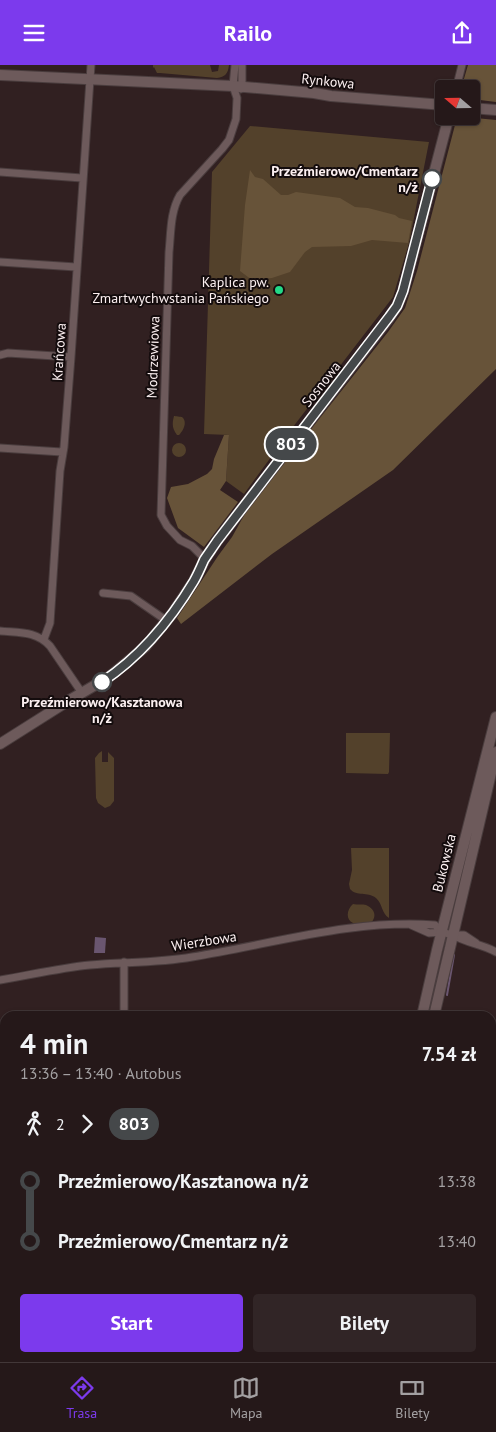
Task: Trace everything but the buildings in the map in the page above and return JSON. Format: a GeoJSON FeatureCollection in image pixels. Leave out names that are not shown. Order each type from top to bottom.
{"type":"FeatureCollection","features":[{"type":"Feature","properties":{"kind":"street","name":"Krańcowa"},"geometry":{"type":"LineString","coordinates":[[44,639],[50,623],[91,65]]}},
{"type":"Feature","properties":{"kind":"street"},"geometry":{"type":"LineString","coordinates":[[234,65],[238,86]]}},
{"type":"Feature","properties":{"kind":"street"},"geometry":{"type":"LineString","coordinates":[[238,86],[242,65]]}},
{"type":"Feature","properties":{"kind":"street"},"geometry":{"type":"LineString","coordinates":[[458,80],[462,65]]}},
{"type":"Feature","properties":{"kind":"street","name":"Rynkowa"},"geometry":{"type":"LineString","coordinates":[[0,75],[238,86],[435,104]]}},
{"type":"Feature","properties":{"kind":"street","name":"Modrzewiowa"},"geometry":{"type":"LineString","coordinates":[[205,559],[192,546],[180,540],[167,527],[161,515],[169,252],[175,204],[180,195],[229,140],[236,119],[238,86]]}},
{"type":"Feature","properties":{"kind":"street"},"geometry":{"type":"LineString","coordinates":[[480,108],[496,110]]}},
{"type":"Feature","properties":{"kind":"street","name":"Sosnowa"},"geometry":{"type":"LineString","coordinates":[[0,745],[118,671],[145,647],[167,621],[194,581],[205,559],[270,471],[385,323],[397,306],[403,291],[447,125]]}},
{"type":"Feature","properties":{"kind":"street"},"geometry":{"type":"LineString","coordinates":[[0,172],[82,178]]}},
{"type":"Feature","properties":{"kind":"street"},"geometry":{"type":"LineString","coordinates":[[0,262],[76,267]]}},
{"type":"Feature","properties":{"kind":"street"},"geometry":{"type":"LineString","coordinates":[[0,355],[8,353],[71,357]]}},
{"type":"Feature","properties":{"kind":"street"},"geometry":{"type":"LineString","coordinates":[[0,448],[62,452]]}},
{"type":"Feature","properties":{"kind":"street"},"geometry":{"type":"LineString","coordinates":[[103,593],[131,596],[167,621]]}},
{"type":"Feature","properties":{"kind":"street"},"geometry":{"type":"LineString","coordinates":[[0,631],[33,634],[44,639],[82,693]]}},
{"type":"Feature","properties":{"kind":"street","name":"Bukowska"},"geometry":{"type":"LineString","coordinates":[[423,1011],[496,717]]}},
{"type":"Feature","properties":{"kind":"street","name":"Bukowska"},"geometry":{"type":"LineString","coordinates":[[435,1011],[496,754]]}},
{"type":"Feature","properties":{"kind":"street","name":"Wierzbowa"},"geometry":{"type":"LineString","coordinates":[[0,980],[88,965],[190,957],[335,930],[385,925],[435,925],[442,932]]}},
{"type":"Feature","properties":{"kind":"street","name":"Wierzbowa"},"geometry":{"type":"LineString","coordinates":[[411,925],[429,933],[442,932],[452,935],[464,935],[496,952]]}},
{"type":"Feature","properties":{"kind":"street"},"geometry":{"type":"LineString","coordinates":[[429,933],[437,950]]}},
{"type":"Feature","properties":{"kind":"street"},"geometry":{"type":"LineString","coordinates":[[124,962],[124,1011]]}},
{"type":"Feature","properties":{"kind":"shaded area"},"geometry":{"type":"Polygon","coordinates":[[[153,65],[210,65],[212,72],[218,71],[219,65],[229,65],[226,75],[217,78],[157,73],[153,65]]]}},
{"type":"Feature","properties":{"kind":"shaded area"},"geometry":{"type":"Polygon","coordinates":[[[468,65],[496,65],[496,102],[480,100],[480,80],[464,80],[468,65]]]}},
{"type":"Feature","properties":{"kind":"shaded area"},"geometry":{"type":"Polygon","coordinates":[[[480,118],[496,120],[496,369],[393,470],[272,554],[181,624],[177,618],[232,537],[247,510],[405,308],[417,271],[455,125],[480,125],[480,118]]]}},
{"type":"Feature","properties":{"kind":"shaded area"},"geometry":{"type":"Polygon","coordinates":[[[250,126],[429,142],[409,243],[393,297],[244,494],[226,481],[229,435],[204,434],[212,172],[250,126]]]}},
{"type":"Feature","properties":{"kind":"shaded area"},"geometry":{"type":"Polygon","coordinates":[[[250,170],[255,177],[263,179],[281,195],[296,192],[340,198],[355,207],[368,208],[412,221],[408,243],[372,240],[351,246],[312,247],[305,252],[290,272],[272,278],[252,280],[240,271],[245,205],[250,170]]]}},
{"type":"Feature","properties":{"kind":"shaded area"},"geometry":{"type":"Polygon","coordinates":[[[174,416],[182,417],[185,421],[179,435],[177,435],[173,428],[174,416]]]}},
{"type":"Feature","properties":{"kind":"shaded area"},"geometry":{"type":"Polygon","coordinates":[[[224,435],[229,435],[226,481],[220,490],[238,502],[204,547],[178,528],[167,498],[171,487],[188,484],[207,474],[212,469],[224,435]]]}},
{"type":"Feature","properties":{"kind":"shaded area"},"geometry":{"type":"Polygon","coordinates":[[[176,443],[182,443],[186,450],[182,457],[176,457],[172,453],[172,447],[176,443]]]}},
{"type":"Feature","properties":{"kind":"shaded area"},"geometry":{"type":"Polygon","coordinates":[[[346,733],[390,733],[388,774],[346,773],[346,733]]]}},
{"type":"Feature","properties":{"kind":"shaded area"},"geometry":{"type":"Polygon","coordinates":[[[102,751],[102,762],[108,762],[108,752],[114,758],[114,801],[105,808],[98,803],[96,798],[95,758],[102,751]]]}},
{"type":"Feature","properties":{"kind":"shaded area"},"geometry":{"type":"Polygon","coordinates":[[[351,848],[389,848],[389,918],[376,898],[356,893],[350,889],[349,884],[352,870],[351,848]]]}},
{"type":"Feature","properties":{"kind":"shaded area"},"geometry":{"type":"Polygon","coordinates":[[[353,904],[366,905],[373,911],[374,915],[371,923],[357,924],[350,921],[348,914],[353,904]]]}},
{"type":"Feature","properties":{"kind":"shaded area"},"geometry":{"type":"Polygon","coordinates":[[[95,937],[106,938],[105,953],[94,953],[95,937]]]}},
{"type":"Feature","properties":{"kind":"waterway"},"geometry":{"type":"LineString","coordinates":[[447,995],[454,955]]}},
{"type":"Feature","properties":{"kind":"bus line","name":"803"},"geometry":{"type":"LineString","coordinates":[[102,682],[118,671],[150,643],[194,581],[217,541],[397,306],[414,252],[432,179]]}},
{"type":"Feature","properties":{"kind":"place","name":"Przeźmierowo/Cmentarz n/ż"},"geometry":{"type":"Point","coordinates":[432,179]}},
{"type":"Feature","properties":{"kind":"place","name":"Kaplica pw. Zmartwychwstania Pańskiego"},"geometry":{"type":"Point","coordinates":[279,290]}},
{"type":"Feature","properties":{"kind":"place","name":"Przeźmierowo/Kasztanowa n/ż"},"geometry":{"type":"Point","coordinates":[102,682]}}]}
